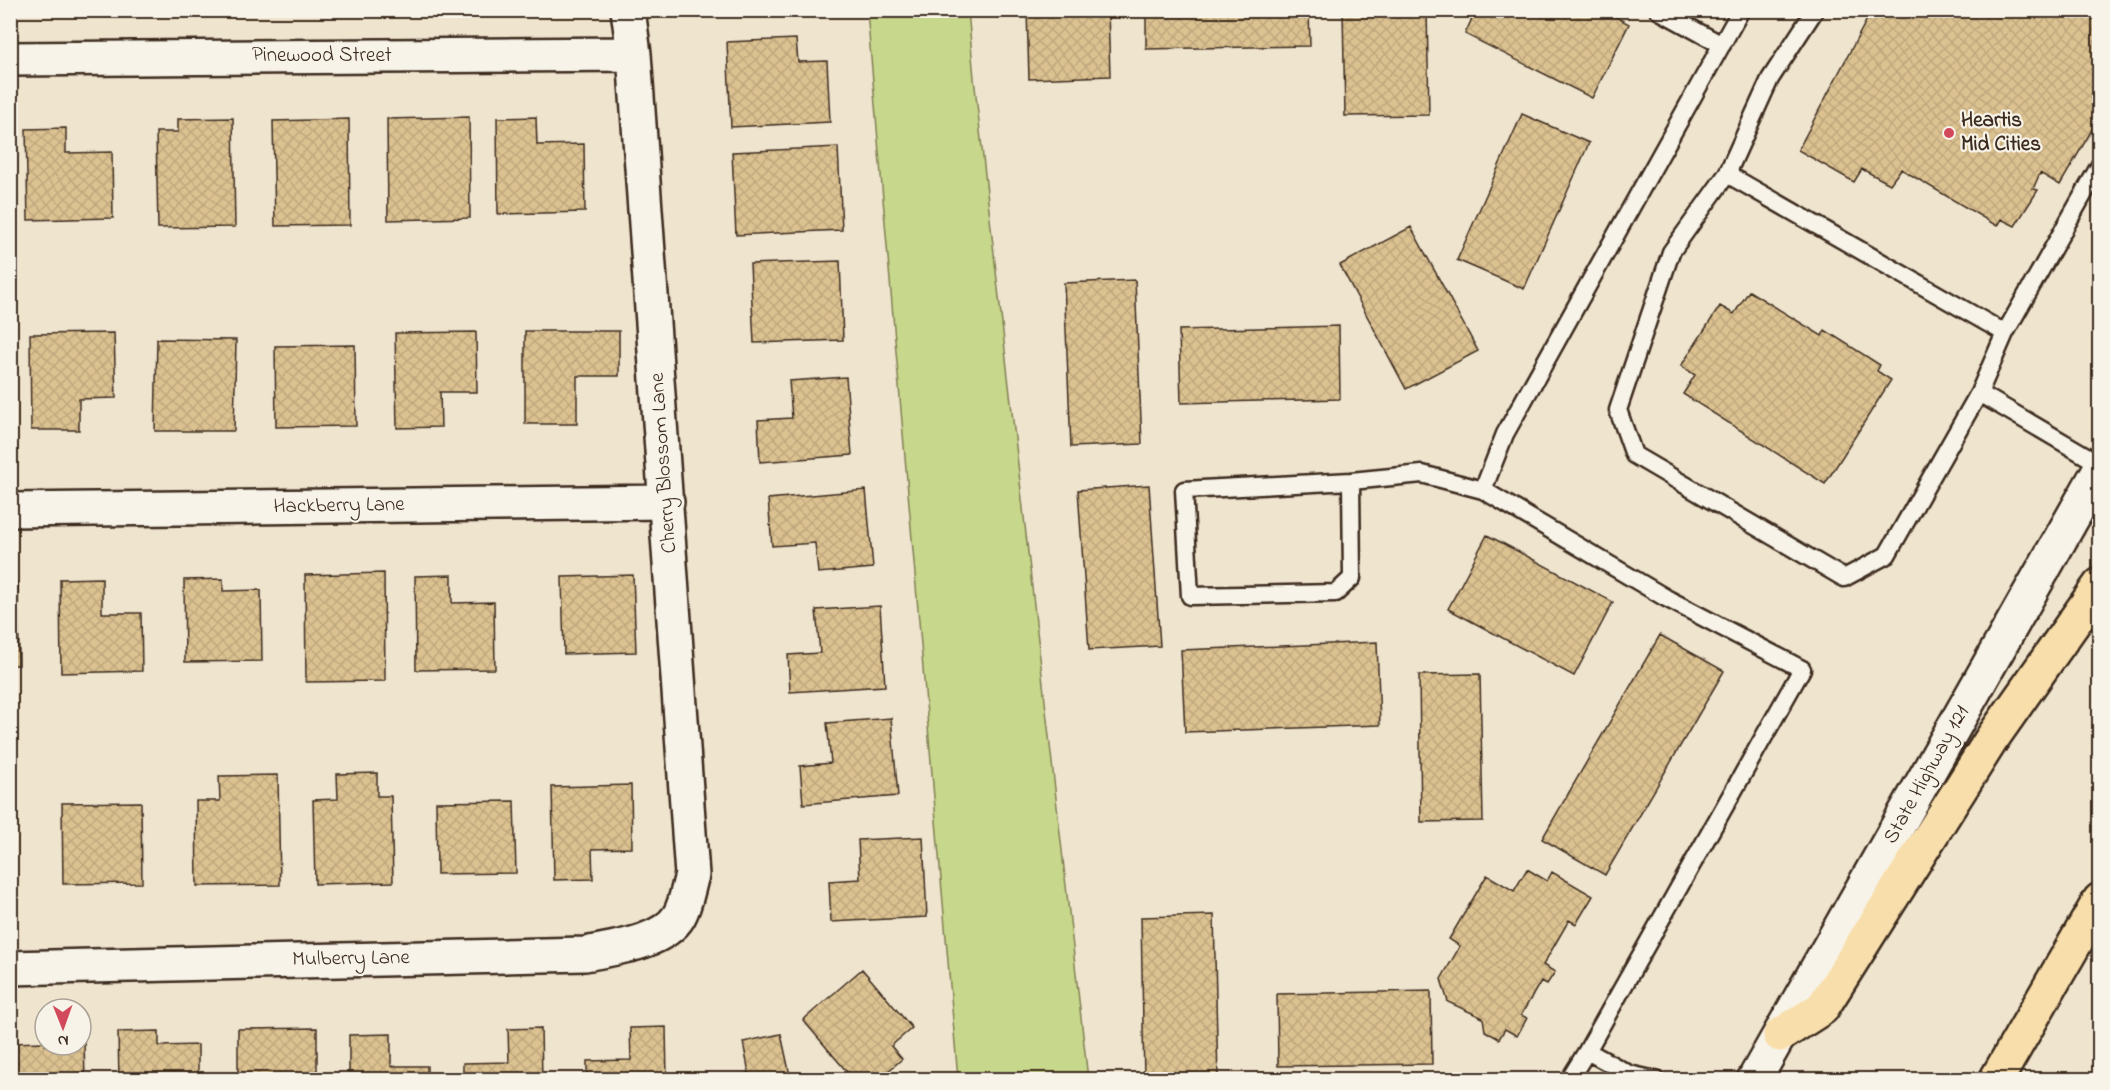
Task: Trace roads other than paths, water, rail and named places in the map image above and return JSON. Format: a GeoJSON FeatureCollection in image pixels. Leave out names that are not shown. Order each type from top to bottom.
{"type":"FeatureCollection","features":[{"type":"Feature","properties":{"kind":"highway"},"geometry":{"type":"LineString","coordinates":[[1780,1035],[1822,1008],[1991,740],[2100,585]]}},
{"type":"Feature","properties":{"kind":"highway"},"geometry":{"type":"LineString","coordinates":[[1996,1080],[2100,900]]}},
{"type":"Feature","properties":{"kind":"street","name":"Cherry Blossom Lane"},"geometry":{"type":"LineString","coordinates":[[628,10],[634,54],[692,875],[680,914]]}},
{"type":"Feature","properties":{"kind":"street","name":"Pinewood Street"},"geometry":{"type":"LineString","coordinates":[[10,59],[634,54]]}},
{"type":"Feature","properties":{"kind":"street","name":"State Highway 121"},"geometry":{"type":"LineString","coordinates":[[1754,1080],[2100,469]]}},
{"type":"Feature","properties":{"kind":"street","name":"Hackberry Lane"},"geometry":{"type":"LineString","coordinates":[[10,510],[667,502]]}},
{"type":"Feature","properties":{"kind":"street","name":"Mulberry Lane"},"geometry":{"type":"LineString","coordinates":[[10,968],[585,954],[635,944],[670,928],[680,914]]}},
{"type":"Feature","properties":{"kind":"lane"},"geometry":{"type":"LineString","coordinates":[[1658,10],[1722,45]]}},
{"type":"Feature","properties":{"kind":"lane"},"geometry":{"type":"LineString","coordinates":[[1484,490],[1506,434],[1741,10]]}},
{"type":"Feature","properties":{"kind":"lane"},"geometry":{"type":"LineString","coordinates":[[1815,10],[1770,78],[1727,174],[1671,252],[1617,410],[1634,455],[1844,578],[1887,555],[1978,393],[2006,333],[2100,165]]}},
{"type":"Feature","properties":{"kind":"lane"},"geometry":{"type":"LineString","coordinates":[[1727,174],[2006,333]]}},
{"type":"Feature","properties":{"kind":"lane"},"geometry":{"type":"LineString","coordinates":[[1978,393],[2100,464]]}},
{"type":"Feature","properties":{"kind":"lane"},"geometry":{"type":"LineString","coordinates":[[1351,481],[1352,578],[1336,593],[1191,596],[1184,490],[1351,481],[1422,474],[1484,490],[1666,598],[1802,669],[1587,1052],[1569,1080]]}},
{"type":"Feature","properties":{"kind":"lane"},"geometry":{"type":"LineString","coordinates":[[1587,1052],[1629,1074],[1656,1080]]}},
{"type":"Feature","properties":{"kind":"place","name":"Heartis Mid Cities"},"geometry":{"type":"Point","coordinates":[1949,133]}}]}
